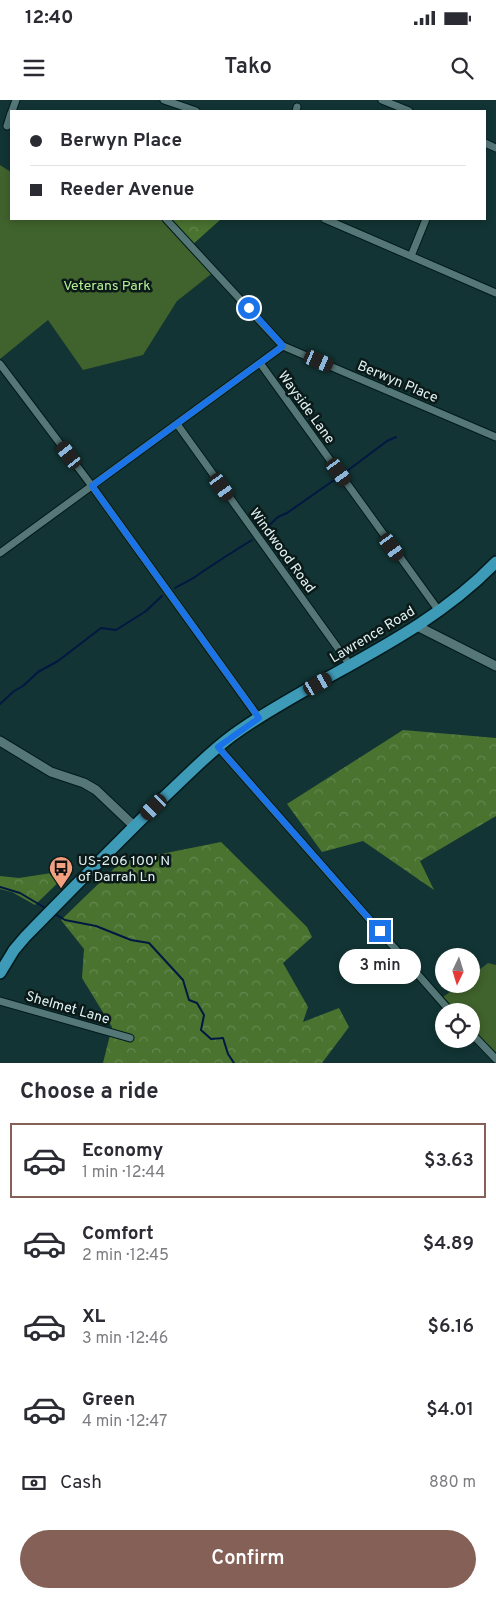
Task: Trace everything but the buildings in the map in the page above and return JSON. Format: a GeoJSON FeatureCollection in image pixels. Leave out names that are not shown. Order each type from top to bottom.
{"type":"FeatureCollection","features":[{"type":"Feature","properties":{"kind":"main road","name":"Lawrence Road"},"geometry":{"type":"LineString","coordinates":[[0,973],[14,950],[50,911],[218,747],[259,718],[417,626],[465,591],[496,562]]}},
{"type":"Feature","properties":{"kind":"street"},"geometry":{"type":"LineString","coordinates":[[164,100],[193,110]]}},
{"type":"Feature","properties":{"kind":"street"},"geometry":{"type":"LineString","coordinates":[[382,100],[407,110]]}},
{"type":"Feature","properties":{"kind":"street","name":"Berwyn Place"},"geometry":{"type":"LineString","coordinates":[[167,220],[283,346],[496,437]]}},
{"type":"Feature","properties":{"kind":"street"},"geometry":{"type":"LineString","coordinates":[[327,220],[496,293]]}},
{"type":"Feature","properties":{"kind":"street"},"geometry":{"type":"LineString","coordinates":[[411,256],[426,220]]}},
{"type":"Feature","properties":{"kind":"street"},"geometry":{"type":"LineString","coordinates":[[0,553],[283,346]]}},
{"type":"Feature","properties":{"kind":"street","name":"Wayside Lane"},"geometry":{"type":"LineString","coordinates":[[260,363],[439,611]]}},
{"type":"Feature","properties":{"kind":"street"},"geometry":{"type":"LineString","coordinates":[[0,364],[92,486],[259,718]]}},
{"type":"Feature","properties":{"kind":"street","name":"Windwood Road"},"geometry":{"type":"LineString","coordinates":[[177,424],[350,665]]}},
{"type":"Feature","properties":{"kind":"street"},"geometry":{"type":"LineString","coordinates":[[417,626],[496,666]]}},
{"type":"Feature","properties":{"kind":"street"},"geometry":{"type":"LineString","coordinates":[[0,741],[46,770],[84,783],[96,790],[135,827]]}},
{"type":"Feature","properties":{"kind":"street"},"geometry":{"type":"LineString","coordinates":[[218,747],[443,1003]]}},
{"type":"Feature","properties":{"kind":"street","name":"Shelmet Lane"},"geometry":{"type":"LineString","coordinates":[[0,1001],[130,1038]]}},
{"type":"Feature","properties":{"kind":"street"},"geometry":{"type":"LineString","coordinates":[[480,1042],[496,1059]]}},
{"type":"Feature","properties":{"kind":"green space","name":"Veterans Park"},"geometry":{"type":"Polygon","coordinates":[[[0,165],[10,171],[10,220],[168,220],[215,271],[177,301],[143,355],[83,370],[48,320],[0,359],[0,165]]]}},
{"type":"Feature","properties":{"kind":"green space"},"geometry":{"type":"Polygon","coordinates":[[[167,220],[220,220],[191,246],[167,220]]]}},
{"type":"Feature","properties":{"kind":"green space"},"geometry":{"type":"Polygon","coordinates":[[[403,730],[496,738],[496,816],[420,861],[434,890],[363,841],[322,852],[287,804],[403,730]]]}},
{"type":"Feature","properties":{"kind":"green space"},"geometry":{"type":"Polygon","coordinates":[[[221,842],[307,927],[312,937],[283,963],[308,1007],[303,1022],[339,1008],[349,1027],[322,1063],[103,1063],[112,1027],[82,978],[84,949],[61,920],[121,862],[221,842]]]}},
{"type":"Feature","properties":{"kind":"green space"},"geometry":{"type":"Polygon","coordinates":[[[71,870],[35,905],[12,892],[0,889],[0,876],[19,878],[71,870]]]}},
{"type":"Feature","properties":{"kind":"green space"},"geometry":{"type":"Polygon","coordinates":[[[488,963],[496,965],[496,1053],[480,1036],[480,1003],[449,1003],[443,997],[449,993],[480,993],[480,969],[488,963]]]}},
{"type":"Feature","properties":{"kind":"waterway"},"geometry":{"type":"LineString","coordinates":[[347,471],[387,441],[396,437]]}},
{"type":"Feature","properties":{"kind":"waterway"},"geometry":{"type":"LineString","coordinates":[[263,531],[278,517],[287,513],[337,478]]}},
{"type":"Feature","properties":{"kind":"waterway"},"geometry":{"type":"LineString","coordinates":[[175,588],[252,540]]}},
{"type":"Feature","properties":{"kind":"waterway"},"geometry":{"type":"LineString","coordinates":[[0,704],[38,672],[58,661],[101,628],[116,630],[146,611],[162,596]]}},
{"type":"Feature","properties":{"kind":"waterway"},"geometry":{"type":"LineString","coordinates":[[0,887],[20,893],[47,909]]}},
{"type":"Feature","properties":{"kind":"waterway"},"geometry":{"type":"LineString","coordinates":[[55,914],[65,920],[96,926],[131,940],[149,943],[183,980],[189,1000],[197,1003],[204,1015],[201,1030],[211,1039],[223,1038],[228,1054],[234,1063]]}},
{"type":"Feature","properties":{"kind":"place","name":"US-206 100' N of Darrah Ln"},"geometry":{"type":"Point","coordinates":[61,889]}},
{"type":"Feature","properties":{"kind":"route"},"geometry":{"type":"LineString","coordinates":[[249,308],[283,346],[92,486],[259,718],[239,730],[218,747],[380,931]]}}]}
